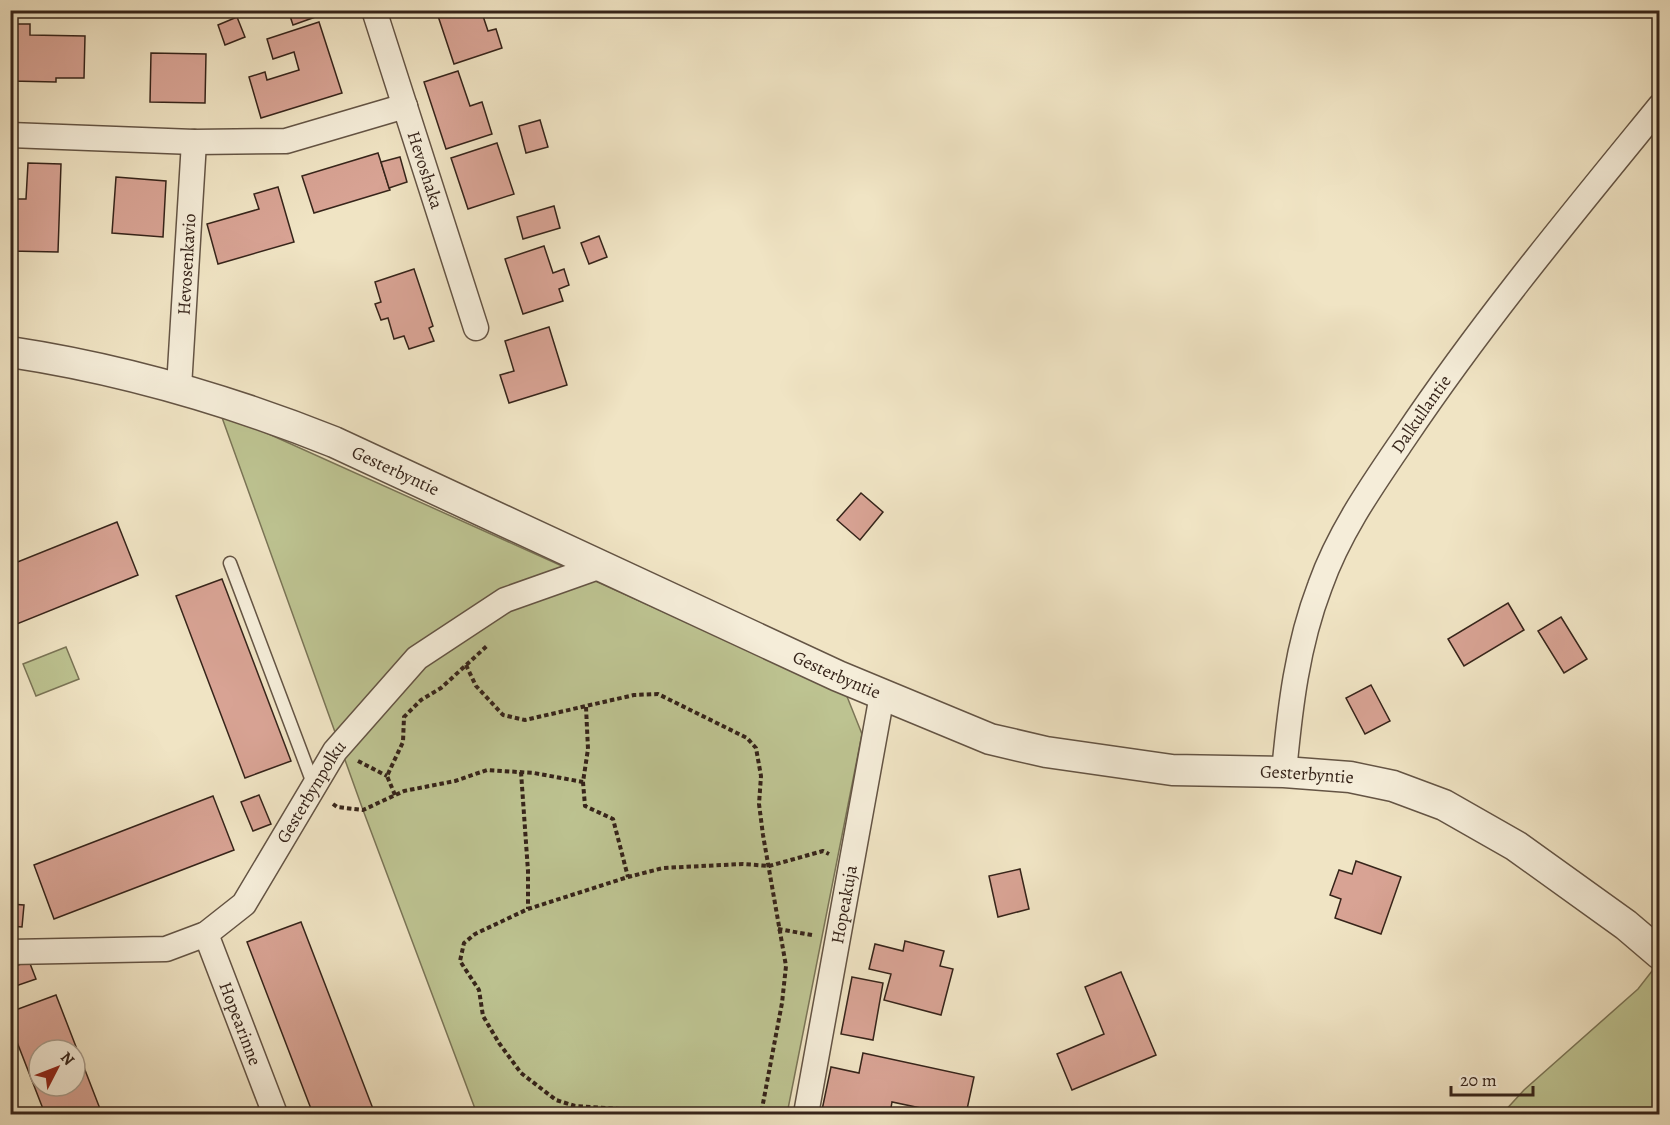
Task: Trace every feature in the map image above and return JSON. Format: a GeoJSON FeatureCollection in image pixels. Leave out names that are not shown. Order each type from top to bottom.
{"type":"FeatureCollection","features":[{"type":"Feature","properties":{"kind":"street","name":"Hevoshaka"},"geometry":{"type":"LineString","coordinates":[[374,10],[476,328]]}},
{"type":"Feature","properties":{"kind":"street"},"geometry":{"type":"LineString","coordinates":[[10,135],[194,142],[286,141],[405,106]]}},
{"type":"Feature","properties":{"kind":"street","name":"Dalkullantie"},"geometry":{"type":"LineString","coordinates":[[1284,772],[1291,696],[1303,636],[1320,584],[1350,523],[1446,376],[1521,276],[1659,106]]}},
{"type":"Feature","properties":{"kind":"street","name":"Hevosenkavio"},"geometry":{"type":"LineString","coordinates":[[179,387],[194,142]]}},
{"type":"Feature","properties":{"kind":"street","name":"Gesterbyntie"},"geometry":{"type":"LineString","coordinates":[[10,352],[124,373],[179,387],[267,416],[334,442],[882,696],[990,739],[1046,752],[1172,770],[1284,772],[1350,777],[1393,786],[1444,805],[1516,846],[1626,925],[1659,954]]}},
{"type":"Feature","properties":{"kind":"street","name":"Gesterbynpolku"},"geometry":{"type":"LineString","coordinates":[[10,952],[166,949],[206,934],[244,904],[315,787],[334,751],[417,658],[505,600],[601,566]]}},
{"type":"Feature","properties":{"kind":"street","name":"Hopeakuja"},"geometry":{"type":"LineString","coordinates":[[806,1114],[882,696]]}},
{"type":"Feature","properties":{"kind":"street","name":"Hopearinne"},"geometry":{"type":"LineString","coordinates":[[206,934],[275,1114]]}},
{"type":"Feature","properties":{"kind":"lane"},"geometry":{"type":"LineString","coordinates":[[230,563],[315,787]]}},
{"type":"Feature","properties":{"kind":"path"},"geometry":{"type":"LineString","coordinates":[[395,795],[387,776],[403,742],[404,717],[421,700],[441,688],[495,640]]}},
{"type":"Feature","properties":{"kind":"path"},"geometry":{"type":"LineString","coordinates":[[466,665],[476,686],[503,714],[525,720],[634,695],[658,694],[747,738],[756,748],[761,776],[759,804],[778,929],[786,966],[782,1003],[761,1114]]}},
{"type":"Feature","properties":{"kind":"path"},"geometry":{"type":"LineString","coordinates":[[586,707],[588,749],[583,782],[585,806],[613,819],[628,877]]}},
{"type":"Feature","properties":{"kind":"path"},"geometry":{"type":"LineString","coordinates":[[315,787],[337,807],[363,810],[395,795],[455,781],[487,770],[521,772],[583,782]]}},
{"type":"Feature","properties":{"kind":"path"},"geometry":{"type":"LineString","coordinates":[[521,772],[528,871],[528,909]]}},
{"type":"Feature","properties":{"kind":"path"},"geometry":{"type":"LineString","coordinates":[[665,1114],[575,1106],[556,1100],[521,1073],[483,1016],[479,990],[460,961],[464,943],[475,934],[528,909],[663,868],[743,864],[769,866],[823,851],[837,859],[849,872]]}},
{"type":"Feature","properties":{"kind":"path"},"geometry":{"type":"LineString","coordinates":[[778,929],[837,942]]}},
{"type":"Feature","properties":{"kind":"green space"},"geometry":{"type":"Polygon","coordinates":[[[220,412],[846,694],[862,734],[787,1114],[477,1114],[363,810],[220,412]]]}},
{"type":"Feature","properties":{"kind":"green space"},"geometry":{"type":"Polygon","coordinates":[[[66,647],[79,679],[36,696],[23,664],[66,647]]]}},
{"type":"Feature","properties":{"kind":"green space"},"geometry":{"type":"Polygon","coordinates":[[[1652,971],[1659,976],[1659,1114],[1502,1114],[1524,1090],[1638,989],[1652,971]]]}},
{"type":"Feature","properties":{"kind":"building"},"geometry":{"type":"Polygon","coordinates":[[[288,10],[335,10],[293,25],[288,10]]]}},
{"type":"Feature","properties":{"kind":"building"},"geometry":{"type":"Polygon","coordinates":[[[436,10],[481,10],[488,31],[496,29],[502,48],[454,64],[436,10]]]}},
{"type":"Feature","properties":{"kind":"building"},"geometry":{"type":"Polygon","coordinates":[[[237,17],[245,37],[225,45],[218,25],[237,17]]]}},
{"type":"Feature","properties":{"kind":"building"},"geometry":{"type":"Polygon","coordinates":[[[319,22],[342,93],[261,118],[249,77],[265,72],[267,80],[299,70],[294,52],[273,59],[267,39],[319,22]]]}},
{"type":"Feature","properties":{"kind":"building"},"geometry":{"type":"Polygon","coordinates":[[[12,24],[30,24],[30,35],[85,36],[84,78],[56,78],[56,82],[11,81],[12,24]]]}},
{"type":"Feature","properties":{"kind":"building"},"geometry":{"type":"Polygon","coordinates":[[[151,53],[206,54],[205,103],[150,102],[151,53]]]}},
{"type":"Feature","properties":{"kind":"building"},"geometry":{"type":"Polygon","coordinates":[[[458,71],[470,106],[482,102],[492,134],[446,149],[424,82],[458,71]]]}},
{"type":"Feature","properties":{"kind":"building"},"geometry":{"type":"Polygon","coordinates":[[[540,120],[548,147],[526,153],[519,126],[540,120]]]}},
{"type":"Feature","properties":{"kind":"building"},"geometry":{"type":"Polygon","coordinates":[[[497,143],[514,194],[468,209],[451,158],[497,143]]]}},
{"type":"Feature","properties":{"kind":"building"},"geometry":{"type":"Polygon","coordinates":[[[378,153],[390,190],[314,213],[302,176],[378,153]]]}},
{"type":"Feature","properties":{"kind":"building"},"geometry":{"type":"Polygon","coordinates":[[[400,157],[407,182],[389,188],[381,162],[400,157]]]}},
{"type":"Feature","properties":{"kind":"building"},"geometry":{"type":"Polygon","coordinates":[[[28,163],[61,164],[58,252],[10,251],[10,199],[26,199],[28,163]]]}},
{"type":"Feature","properties":{"kind":"building"},"geometry":{"type":"Polygon","coordinates":[[[116,177],[166,181],[163,237],[112,233],[116,177]]]}},
{"type":"Feature","properties":{"kind":"building"},"geometry":{"type":"Polygon","coordinates":[[[278,187],[294,242],[218,264],[207,224],[259,209],[254,194],[278,187]]]}},
{"type":"Feature","properties":{"kind":"building"},"geometry":{"type":"Polygon","coordinates":[[[554,206],[560,228],[523,239],[517,217],[554,206]]]}},
{"type":"Feature","properties":{"kind":"building"},"geometry":{"type":"Polygon","coordinates":[[[599,236],[607,257],[589,264],[581,243],[599,236]]]}},
{"type":"Feature","properties":{"kind":"building"},"geometry":{"type":"Polygon","coordinates":[[[544,246],[553,273],[564,269],[569,285],[559,289],[563,301],[523,314],[505,259],[544,246]]]}},
{"type":"Feature","properties":{"kind":"building"},"geometry":{"type":"Polygon","coordinates":[[[414,269],[433,326],[429,328],[434,341],[409,349],[404,336],[394,339],[388,318],[381,320],[375,304],[381,302],[375,282],[414,269]]]}},
{"type":"Feature","properties":{"kind":"building"},"geometry":{"type":"Polygon","coordinates":[[[549,327],[567,385],[509,403],[500,375],[514,371],[505,341],[549,327]]]}},
{"type":"Feature","properties":{"kind":"building"},"geometry":{"type":"Polygon","coordinates":[[[861,493],[883,512],[860,540],[837,520],[861,493]]]}},
{"type":"Feature","properties":{"kind":"building"},"geometry":{"type":"Polygon","coordinates":[[[117,522],[138,575],[12,626],[10,565],[117,522]]]}},
{"type":"Feature","properties":{"kind":"building"},"geometry":{"type":"Polygon","coordinates":[[[222,579],[291,761],[245,778],[176,596],[222,579]]]}},
{"type":"Feature","properties":{"kind":"building"},"geometry":{"type":"Polygon","coordinates":[[[1508,603],[1524,630],[1464,666],[1448,639],[1508,603]]]}},
{"type":"Feature","properties":{"kind":"building"},"geometry":{"type":"Polygon","coordinates":[[[1561,617],[1587,659],[1564,673],[1538,631],[1561,617]]]}},
{"type":"Feature","properties":{"kind":"building"},"geometry":{"type":"Polygon","coordinates":[[[1371,685],[1390,721],[1365,734],[1346,698],[1371,685]]]}},
{"type":"Feature","properties":{"kind":"building"},"geometry":{"type":"Polygon","coordinates":[[[259,795],[271,824],[253,831],[241,802],[259,795]]]}},
{"type":"Feature","properties":{"kind":"building"},"geometry":{"type":"Polygon","coordinates":[[[213,796],[234,850],[54,919],[34,865],[213,796]]]}},
{"type":"Feature","properties":{"kind":"building"},"geometry":{"type":"Polygon","coordinates":[[[1356,861],[1401,877],[1381,934],[1335,918],[1341,899],[1330,895],[1339,870],[1352,874],[1356,861]]]}},
{"type":"Feature","properties":{"kind":"building"},"geometry":{"type":"Polygon","coordinates":[[[1020,869],[1029,909],[998,917],[989,876],[1020,869]]]}},
{"type":"Feature","properties":{"kind":"building"},"geometry":{"type":"Polygon","coordinates":[[[10,904],[24,905],[22,927],[10,926],[10,904]]]}},
{"type":"Feature","properties":{"kind":"building"},"geometry":{"type":"Polygon","coordinates":[[[301,922],[375,1114],[313,1114],[247,942],[301,922]]]}},
{"type":"Feature","properties":{"kind":"building"},"geometry":{"type":"Polygon","coordinates":[[[905,941],[944,951],[940,966],[953,969],[941,1015],[884,1000],[891,974],[869,969],[875,944],[903,951],[905,941]]]}},
{"type":"Feature","properties":{"kind":"building"},"geometry":{"type":"Polygon","coordinates":[[[29,961],[36,979],[10,988],[10,968],[29,961]]]}},
{"type":"Feature","properties":{"kind":"building"},"geometry":{"type":"Polygon","coordinates":[[[1121,972],[1156,1055],[1072,1090],[1057,1054],[1104,1034],[1085,987],[1121,972]]]}},
{"type":"Feature","properties":{"kind":"building"},"geometry":{"type":"Polygon","coordinates":[[[852,977],[883,983],[873,1040],[841,1034],[852,977]]]}},
{"type":"Feature","properties":{"kind":"building"},"geometry":{"type":"Polygon","coordinates":[[[56,995],[73,1038],[27,1038],[27,1068],[10,1024],[10,1012],[56,995]]]}},
{"type":"Feature","properties":{"kind":"building"},"geometry":{"type":"Polygon","coordinates":[[[863,1053],[974,1077],[966,1114],[949,1114],[892,1102],[890,1114],[843,1114],[822,1110],[831,1067],[859,1073],[863,1053]]]}},
{"type":"Feature","properties":{"kind":"building"},"geometry":{"type":"Polygon","coordinates":[[[87,1075],[102,1114],[45,1114],[39,1098],[87,1098],[87,1075]]]}}]}
